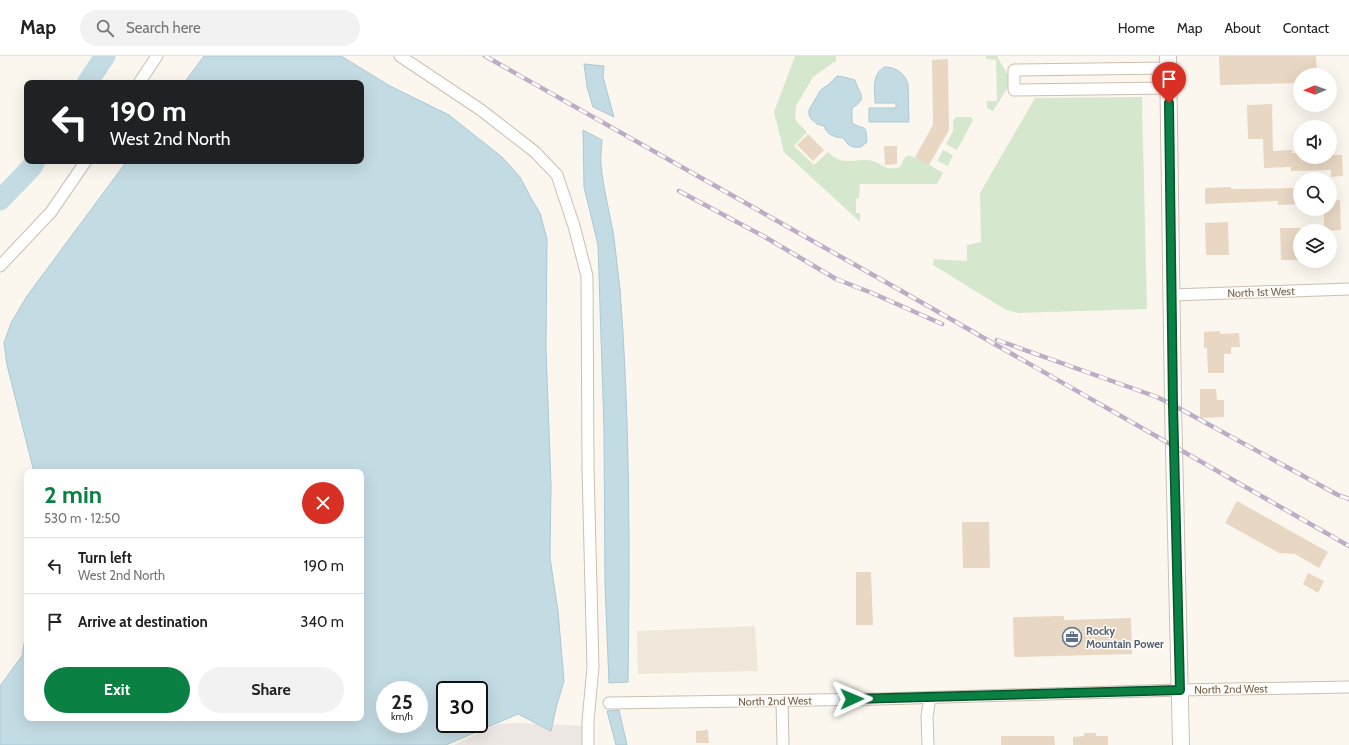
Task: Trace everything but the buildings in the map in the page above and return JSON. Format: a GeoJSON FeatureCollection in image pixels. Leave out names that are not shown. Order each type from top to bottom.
{"type":"FeatureCollection","features":[{"type":"Feature","properties":{"kind":"street"},"geometry":{"type":"LineString","coordinates":[[141,80],[157,56]]}},
{"type":"Feature","properties":{"kind":"street"},"geometry":{"type":"LineString","coordinates":[[400,56],[481,110],[535,152],[557,175],[574,226],[587,276],[588,469],[593,667],[588,721],[588,745]]}},
{"type":"Feature","properties":{"kind":"street"},"geometry":{"type":"LineString","coordinates":[[1168,88],[1014,90],[1014,70],[1168,62],[1173,405],[1181,745]]}},
{"type":"Feature","properties":{"kind":"street"},"geometry":{"type":"LineString","coordinates":[[0,266],[52,212],[84,164]]}},
{"type":"Feature","properties":{"kind":"street","name":"North 1st West"},"geometry":{"type":"LineString","coordinates":[[1172,295],[1349,289]]}},
{"type":"Feature","properties":{"kind":"street","name":"North 2nd West"},"geometry":{"type":"LineString","coordinates":[[609,703],[930,698],[1180,690],[1349,687]]}},
{"type":"Feature","properties":{"kind":"street"},"geometry":{"type":"LineString","coordinates":[[928,745],[928,716],[930,698]]}},
{"type":"Feature","properties":{"kind":"street"},"geometry":{"type":"LineString","coordinates":[[782,701],[783,745]]}},
{"type":"Feature","properties":{"kind":"shaded area"},"geometry":{"type":"Polygon","coordinates":[[[755,626],[758,671],[638,674],[637,631],[755,626]]]}},
{"type":"Feature","properties":{"kind":"shaded area"},"geometry":{"type":"Polygon","coordinates":[[[523,723],[583,726],[583,745],[454,745],[479,733],[488,733],[488,729],[498,724],[523,723]]]}},
{"type":"Feature","properties":{"kind":"green space"},"geometry":{"type":"Polygon","coordinates":[[[795,56],[836,56],[836,62],[813,77],[796,106],[795,118],[807,132],[794,146],[814,165],[828,152],[839,160],[873,161],[891,169],[900,167],[904,158],[910,156],[920,159],[943,173],[937,184],[860,184],[859,198],[856,199],[856,213],[860,213],[860,222],[784,152],[774,112],[795,56]]]}},
{"type":"Feature","properties":{"kind":"green space"},"geometry":{"type":"Polygon","coordinates":[[[986,56],[997,56],[1009,77],[1009,85],[993,111],[987,108],[987,101],[997,101],[996,60],[986,59],[986,56]]]}},
{"type":"Feature","properties":{"kind":"green space"},"geometry":{"type":"Polygon","coordinates":[[[1142,97],[1147,309],[1018,313],[1006,310],[933,265],[934,259],[967,261],[967,245],[981,242],[980,193],[1035,98],[1142,97]]]}},
{"type":"Feature","properties":{"kind":"green space"},"geometry":{"type":"Polygon","coordinates":[[[956,117],[971,117],[973,120],[957,150],[946,144],[953,131],[953,121],[956,117]]]}},
{"type":"Feature","properties":{"kind":"green space"},"geometry":{"type":"Polygon","coordinates":[[[943,150],[953,155],[948,166],[937,161],[943,150]]]}},
{"type":"Feature","properties":{"kind":"water"},"geometry":{"type":"Polygon","coordinates":[[[204,56],[341,56],[390,86],[449,115],[503,158],[520,177],[540,213],[547,239],[546,348],[551,485],[550,558],[558,611],[564,681],[551,731],[518,714],[488,727],[488,681],[436,681],[436,733],[474,733],[446,745],[0,745],[0,686],[22,656],[24,644],[24,721],[364,721],[364,469],[33,469],[7,365],[4,343],[11,323],[27,296],[125,164],[364,164],[364,80],[186,80],[204,56]]]}},
{"type":"Feature","properties":{"kind":"water"},"geometry":{"type":"Polygon","coordinates":[[[584,64],[604,66],[603,77],[614,117],[593,107],[587,87],[584,64]]]}},
{"type":"Feature","properties":{"kind":"water"},"geometry":{"type":"Polygon","coordinates":[[[885,67],[893,68],[902,74],[907,80],[909,122],[869,122],[869,108],[896,108],[896,103],[875,103],[874,88],[876,78],[885,67]]]}},
{"type":"Feature","properties":{"kind":"water"},"geometry":{"type":"Polygon","coordinates":[[[837,76],[855,80],[860,93],[860,102],[852,108],[852,123],[865,129],[867,142],[861,147],[852,146],[843,138],[831,135],[827,132],[824,126],[817,124],[809,115],[809,110],[820,91],[837,76]]]}},
{"type":"Feature","properties":{"kind":"water"},"geometry":{"type":"Polygon","coordinates":[[[583,130],[602,140],[602,173],[614,238],[620,289],[626,387],[628,485],[628,682],[609,683],[605,585],[604,429],[598,245],[584,187],[583,130]]]}},
{"type":"Feature","properties":{"kind":"water"},"geometry":{"type":"Polygon","coordinates":[[[619,710],[627,745],[616,745],[607,711],[619,710]]]}},
{"type":"Feature","properties":{"kind":"waterway"},"geometry":{"type":"LineString","coordinates":[[89,80],[105,56]]}},
{"type":"Feature","properties":{"kind":"waterway"},"geometry":{"type":"LineString","coordinates":[[0,200],[33,164]]}},
{"type":"Feature","properties":{"kind":"railway"},"geometry":{"type":"LineString","coordinates":[[485,56],[1349,546]]}},
{"type":"Feature","properties":{"kind":"railway"},"geometry":{"type":"LineString","coordinates":[[679,191],[765,237],[836,279],[942,324]]}},
{"type":"Feature","properties":{"kind":"railway"},"geometry":{"type":"LineString","coordinates":[[997,340],[1157,397],[1338,495],[1349,499]]}},
{"type":"Feature","properties":{"kind":"place","name":"Rocky Mountain Power"},"geometry":{"type":"Point","coordinates":[1072,637]}},
{"type":"Feature","properties":{"kind":"route"},"geometry":{"type":"LineString","coordinates":[[852,699],[1180,690],[1177,512],[1173,405],[1169,103]]}}]}
